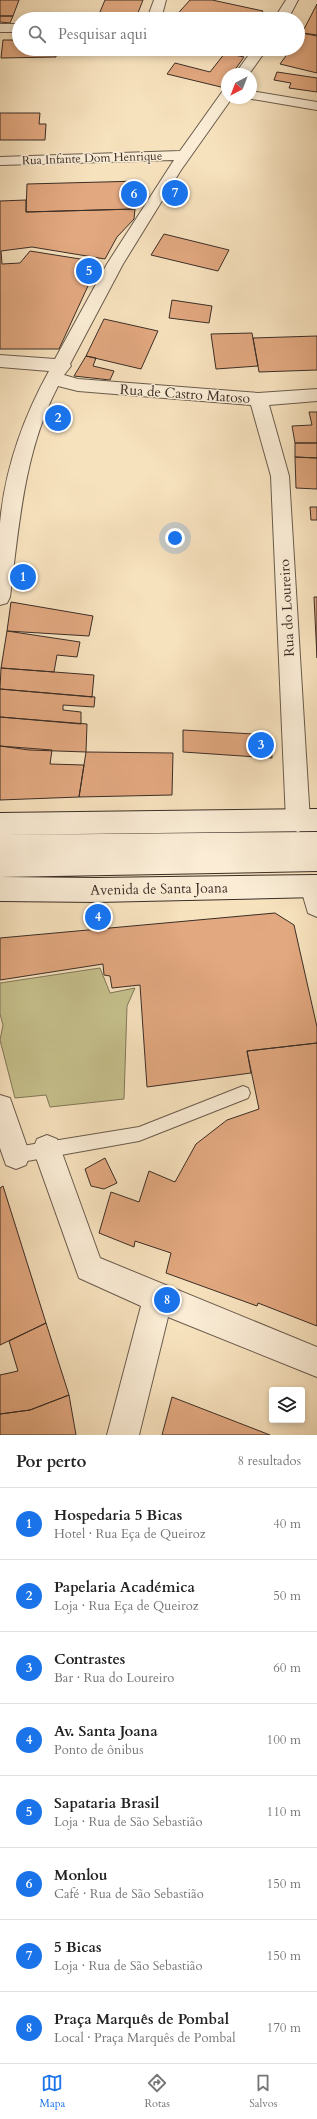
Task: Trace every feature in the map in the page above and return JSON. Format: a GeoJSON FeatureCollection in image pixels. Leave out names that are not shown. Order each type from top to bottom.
{"type":"FeatureCollection","features":[{"type":"Feature","properties":{"kind":"street"},"geometry":{"type":"LineString","coordinates":[[156,12],[160,0]]}},
{"type":"Feature","properties":{"kind":"street"},"geometry":{"type":"LineString","coordinates":[[285,12],[292,0]]}},
{"type":"Feature","properties":{"kind":"street"},"geometry":{"type":"LineString","coordinates":[[0,28],[12,28]]}},
{"type":"Feature","properties":{"kind":"street"},"geometry":{"type":"LineString","coordinates":[[246,68],[255,56]]}},
{"type":"Feature","properties":{"kind":"street"},"geometry":{"type":"LineString","coordinates":[[257,96],[317,106]]}},
{"type":"Feature","properties":{"kind":"street"},"geometry":{"type":"LineString","coordinates":[[0,597],[6,503],[24,446],[41,402],[58,373],[115,264],[184,155],[221,103]]}},
{"type":"Feature","properties":{"kind":"street","name":"Rua Infante Dom Henrique"},"geometry":{"type":"LineString","coordinates":[[0,161],[184,155]]}},
{"type":"Feature","properties":{"kind":"street","name":"Rua de Castro Matoso"},"geometry":{"type":"LineString","coordinates":[[0,361],[58,373],[78,385],[201,396],[258,399],[317,395]]}},
{"type":"Feature","properties":{"kind":"street","name":"Rua do Loureiro"},"geometry":{"type":"LineString","coordinates":[[258,399],[280,476],[308,820]]}},
{"type":"Feature","properties":{"kind":"street"},"geometry":{"type":"LineString","coordinates":[[0,824],[308,820]]}},
{"type":"Feature","properties":{"kind":"street"},"geometry":{"type":"LineString","coordinates":[[0,846],[317,843]]}},
{"type":"Feature","properties":{"kind":"street","name":"Avenida de Santa Joana"},"geometry":{"type":"LineString","coordinates":[[0,866],[317,860]]}},
{"type":"Feature","properties":{"kind":"street","name":"Avenida de Santa Joana"},"geometry":{"type":"LineString","coordinates":[[0,889],[315,892]]}},
{"type":"Feature","properties":{"kind":"street"},"geometry":{"type":"LineString","coordinates":[[0,1108],[16,1155]]}},
{"type":"Feature","properties":{"kind":"street"},"geometry":{"type":"LineString","coordinates":[[47,1149],[89,1268],[158,1298],[317,1362]]}},
{"type":"Feature","properties":{"kind":"street"},"geometry":{"type":"LineString","coordinates":[[123,1435],[158,1298]]}},
{"type":"Feature","properties":{"kind":"lane"},"geometry":{"type":"LineString","coordinates":[[16,1155],[139,1134],[243,1093]]}},
{"type":"Feature","properties":{"kind":"shaded area"},"geometry":{"type":"Polygon","coordinates":[[[100,968],[110,993],[135,988],[127,1006],[124,1099],[50,1107],[46,1095],[15,1098],[0,1040],[3,1025],[0,1014],[0,983],[100,968]]]}},
{"type":"Feature","properties":{"kind":"building"},"geometry":{"type":"Polygon","coordinates":[[[0,0],[19,0],[14,12],[12,12],[12,16],[0,16],[0,0]]]}},
{"type":"Feature","properties":{"kind":"building"},"geometry":{"type":"Polygon","coordinates":[[[105,0],[143,0],[138,12],[100,12],[105,0]]]}},
{"type":"Feature","properties":{"kind":"building"},"geometry":{"type":"Polygon","coordinates":[[[190,0],[212,0],[263,11],[262,12],[179,12],[190,0]]]}},
{"type":"Feature","properties":{"kind":"building"},"geometry":{"type":"Polygon","coordinates":[[[317,4],[317,35],[305,33],[305,27],[317,4]]]}},
{"type":"Feature","properties":{"kind":"building"},"geometry":{"type":"Polygon","coordinates":[[[0,16],[12,16],[10,23],[0,22],[0,16]]]}},
{"type":"Feature","properties":{"kind":"building"},"geometry":{"type":"Polygon","coordinates":[[[305,34],[317,36],[317,73],[280,64],[286,56],[305,56],[305,34]]]}},
{"type":"Feature","properties":{"kind":"building"},"geometry":{"type":"Polygon","coordinates":[[[3,40],[12,40],[12,56],[56,56],[56,57],[1,58],[3,40]]]}},
{"type":"Feature","properties":{"kind":"building"},"geometry":{"type":"Polygon","coordinates":[[[223,56],[244,57],[236,68],[221,68],[221,87],[167,74],[175,63],[210,72],[223,56]]]}},
{"type":"Feature","properties":{"kind":"building"},"geometry":{"type":"Polygon","coordinates":[[[277,72],[317,78],[317,92],[289,88],[291,83],[274,80],[277,72]]]}},
{"type":"Feature","properties":{"kind":"building"},"geometry":{"type":"Polygon","coordinates":[[[0,113],[40,113],[39,124],[46,124],[45,140],[0,140],[0,113]]]}},
{"type":"Feature","properties":{"kind":"building"},"geometry":{"type":"Polygon","coordinates":[[[140,181],[142,204],[134,204],[135,209],[26,212],[27,184],[140,181]]]}},
{"type":"Feature","properties":{"kind":"building"},"geometry":{"type":"Polygon","coordinates":[[[26,200],[26,212],[135,209],[134,219],[117,237],[105,259],[32,247],[1,251],[2,264],[20,263],[30,251],[99,262],[59,349],[0,349],[0,201],[26,200]]]}},
{"type":"Feature","properties":{"kind":"building"},"geometry":{"type":"Polygon","coordinates":[[[164,234],[229,250],[218,271],[151,255],[164,234]]]}},
{"type":"Feature","properties":{"kind":"building"},"geometry":{"type":"Polygon","coordinates":[[[172,300],[212,306],[209,323],[169,318],[172,300]]]}},
{"type":"Feature","properties":{"kind":"building"},"geometry":{"type":"Polygon","coordinates":[[[104,319],[158,331],[141,369],[86,356],[104,319]]]}},
{"type":"Feature","properties":{"kind":"building"},"geometry":{"type":"Polygon","coordinates":[[[252,333],[258,366],[216,369],[211,334],[252,333]]]}},
{"type":"Feature","properties":{"kind":"building"},"geometry":{"type":"Polygon","coordinates":[[[317,336],[317,370],[259,372],[253,338],[317,336]]]}},
{"type":"Feature","properties":{"kind":"building"},"geometry":{"type":"Polygon","coordinates":[[[86,356],[96,358],[93,366],[114,371],[110,380],[74,376],[86,356]]]}},
{"type":"Feature","properties":{"kind":"building"},"geometry":{"type":"Polygon","coordinates":[[[309,412],[317,412],[317,443],[295,443],[292,426],[312,425],[309,412]]]}},
{"type":"Feature","properties":{"kind":"building"},"geometry":{"type":"Polygon","coordinates":[[[295,443],[317,443],[317,458],[295,457],[295,443]]]}},
{"type":"Feature","properties":{"kind":"building"},"geometry":{"type":"Polygon","coordinates":[[[295,457],[317,458],[317,489],[296,488],[295,457]]]}},
{"type":"Feature","properties":{"kind":"building"},"geometry":{"type":"Polygon","coordinates":[[[310,507],[317,507],[317,520],[311,520],[310,507]]]}},
{"type":"Feature","properties":{"kind":"building"},"geometry":{"type":"Polygon","coordinates":[[[314,597],[317,597],[317,658],[314,597]]]}},
{"type":"Feature","properties":{"kind":"building"},"geometry":{"type":"Polygon","coordinates":[[[11,602],[93,616],[89,636],[7,631],[11,602]]]}},
{"type":"Feature","properties":{"kind":"building"},"geometry":{"type":"Polygon","coordinates":[[[7,631],[80,642],[77,657],[57,655],[54,672],[1,668],[7,631]]]}},
{"type":"Feature","properties":{"kind":"building"},"geometry":{"type":"Polygon","coordinates":[[[1,668],[94,675],[92,697],[0,689],[1,668]]]}},
{"type":"Feature","properties":{"kind":"building"},"geometry":{"type":"Polygon","coordinates":[[[0,689],[95,697],[94,707],[63,705],[63,710],[81,712],[81,724],[0,717],[0,689]]]}},
{"type":"Feature","properties":{"kind":"building"},"geometry":{"type":"Polygon","coordinates":[[[0,717],[87,724],[86,752],[29,750],[0,746],[0,717]]]}},
{"type":"Feature","properties":{"kind":"building"},"geometry":{"type":"Polygon","coordinates":[[[183,730],[271,735],[272,758],[183,752],[183,730]]]}},
{"type":"Feature","properties":{"kind":"building"},"geometry":{"type":"Polygon","coordinates":[[[0,746],[52,750],[50,764],[84,765],[79,797],[0,800],[0,746]]]}},
{"type":"Feature","properties":{"kind":"building"},"geometry":{"type":"Polygon","coordinates":[[[86,752],[173,753],[172,795],[79,797],[86,752]]]}},
{"type":"Feature","properties":{"kind":"building"},"geometry":{"type":"Polygon","coordinates":[[[275,913],[294,925],[317,1027],[317,1043],[247,1051],[251,1073],[147,1087],[140,985],[112,988],[110,976],[104,975],[103,964],[0,980],[0,938],[275,913]]]}},
{"type":"Feature","properties":{"kind":"building"},"geometry":{"type":"Polygon","coordinates":[[[317,1043],[317,1326],[258,1303],[257,1306],[166,1273],[171,1253],[135,1241],[134,1247],[99,1233],[111,1192],[139,1202],[149,1171],[175,1182],[196,1144],[227,1120],[259,1109],[247,1051],[317,1043]]]}},
{"type":"Feature","properties":{"kind":"building"},"geometry":{"type":"Polygon","coordinates":[[[105,1158],[117,1183],[104,1189],[91,1186],[85,1169],[105,1158]]]}},
{"type":"Feature","properties":{"kind":"building"},"geometry":{"type":"Polygon","coordinates":[[[3,1186],[46,1323],[0,1345],[0,1188],[3,1186]]]}},
{"type":"Feature","properties":{"kind":"building"},"geometry":{"type":"Polygon","coordinates":[[[46,1323],[69,1395],[30,1410],[0,1414],[0,1375],[18,1371],[9,1341],[46,1323]]]}},
{"type":"Feature","properties":{"kind":"building"},"geometry":{"type":"Polygon","coordinates":[[[69,1395],[76,1435],[0,1435],[0,1414],[30,1410],[69,1395]]]}},
{"type":"Feature","properties":{"kind":"building"},"geometry":{"type":"Polygon","coordinates":[[[172,1397],[270,1435],[162,1435],[172,1397]]]}},
{"type":"Feature","properties":{"kind":"place","name":"5 Bicas"},"geometry":{"type":"Point","coordinates":[175,193]}},
{"type":"Feature","properties":{"kind":"place","name":"Monlou"},"geometry":{"type":"Point","coordinates":[134,194]}},
{"type":"Feature","properties":{"kind":"place","name":"Sapataria Brasil"},"geometry":{"type":"Point","coordinates":[89,271]}},
{"type":"Feature","properties":{"kind":"place","name":"Papelaria Académica"},"geometry":{"type":"Point","coordinates":[58,418]}},
{"type":"Feature","properties":{"kind":"place","name":"Hospedaria 5 Bicas"},"geometry":{"type":"Point","coordinates":[23,577]}},
{"type":"Feature","properties":{"kind":"place","name":"Contrastes"},"geometry":{"type":"Point","coordinates":[261,745]}},
{"type":"Feature","properties":{"kind":"place","name":"Av. Santa Joana"},"geometry":{"type":"Point","coordinates":[98,917]}},
{"type":"Feature","properties":{"kind":"place","name":"Praça Marquês de Pombal"},"geometry":{"type":"Point","coordinates":[167,1300]}}]}
